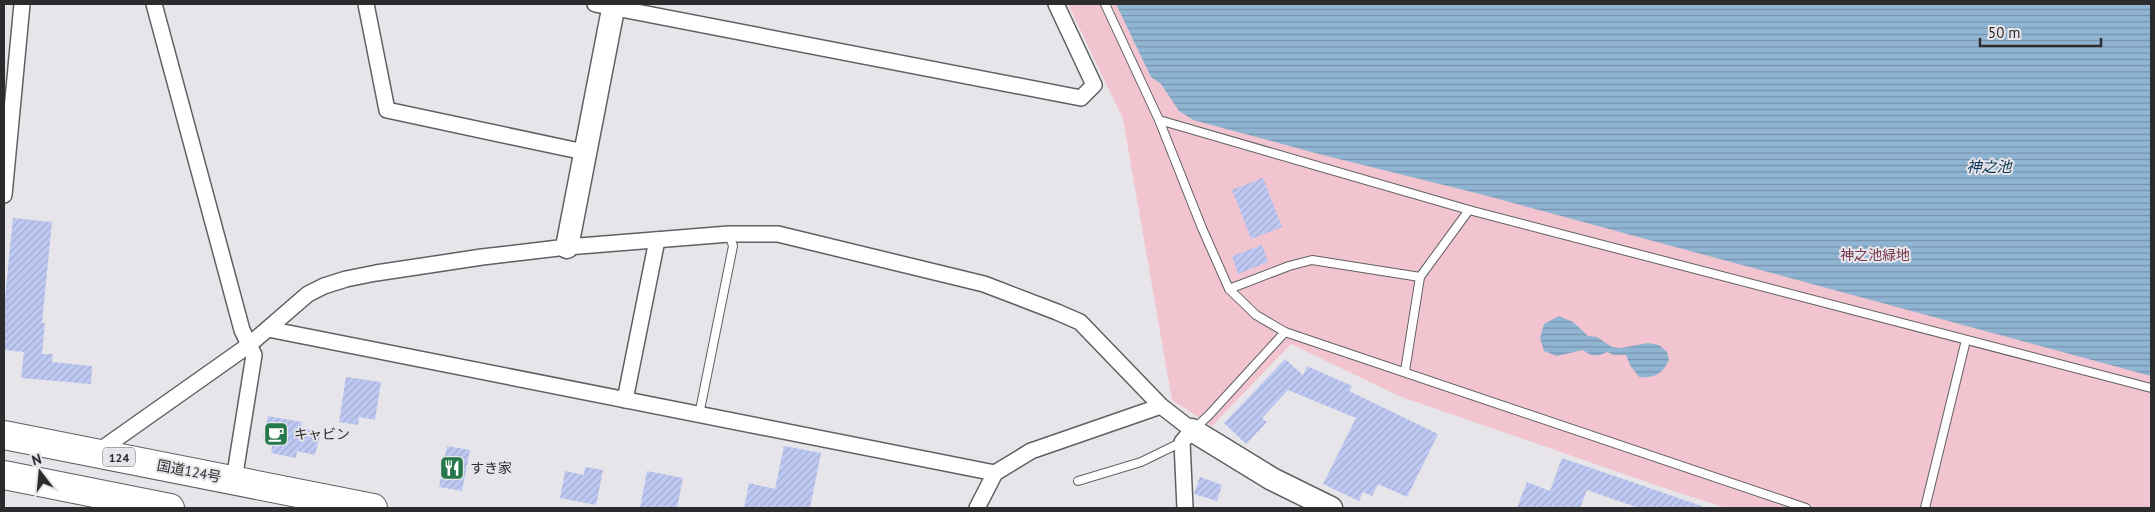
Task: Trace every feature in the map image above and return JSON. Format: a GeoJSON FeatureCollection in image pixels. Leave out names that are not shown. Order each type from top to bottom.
{"type":"FeatureCollection","features":[{"type":"Feature","properties":{"kind":"highway","name":"国道124号"},"geometry":{"type":"LineString","coordinates":[[4,435],[373,508]]}},
{"type":"Feature","properties":{"kind":"highway"},"geometry":{"type":"LineString","coordinates":[[4,475],[170,508]]}},
{"type":"Feature","properties":{"kind":"street"},"geometry":{"type":"LineString","coordinates":[[4,189],[10,39],[22,4]]}},
{"type":"Feature","properties":{"kind":"street"},"geometry":{"type":"LineString","coordinates":[[154,4],[242,330],[254,355],[234,480]]}},
{"type":"Feature","properties":{"kind":"street"},"geometry":{"type":"LineString","coordinates":[[366,4],[387,110],[584,152]]}},
{"type":"Feature","properties":{"kind":"street"},"geometry":{"type":"LineString","coordinates":[[567,247],[607,5],[1081,98],[1094,85],[1056,4]]}},
{"type":"Feature","properties":{"kind":"street"},"geometry":{"type":"LineString","coordinates":[[96,453],[249,345],[308,294],[324,286],[346,279],[482,257],[567,247],[729,234],[778,234],[984,284],[1080,322],[1161,406],[1187,436],[1331,508]]}},
{"type":"Feature","properties":{"kind":"street"},"geometry":{"type":"LineString","coordinates":[[624,400],[657,240]]}},
{"type":"Feature","properties":{"kind":"street"},"geometry":{"type":"LineString","coordinates":[[268,328],[995,473]]}},
{"type":"Feature","properties":{"kind":"street"},"geometry":{"type":"LineString","coordinates":[[977,508],[995,473],[1032,452],[1161,406]]}},
{"type":"Feature","properties":{"kind":"street"},"geometry":{"type":"LineString","coordinates":[[1185,508],[1187,436]]}},
{"type":"Feature","properties":{"kind":"lane"},"geometry":{"type":"LineString","coordinates":[[1105,4],[1159,120],[1202,228],[1229,289],[1256,314],[1285,332],[1405,371],[1575,432],[1806,508]]}},
{"type":"Feature","properties":{"kind":"lane"},"geometry":{"type":"LineString","coordinates":[[1159,120],[1469,210],[2151,388]]}},
{"type":"Feature","properties":{"kind":"lane"},"geometry":{"type":"LineString","coordinates":[[1405,371],[1420,277],[1469,210]]}},
{"type":"Feature","properties":{"kind":"lane"},"geometry":{"type":"LineString","coordinates":[[699,415],[733,246],[729,234]]}},
{"type":"Feature","properties":{"kind":"lane"},"geometry":{"type":"LineString","coordinates":[[1229,289],[1289,266],[1312,260],[1420,277]]}},
{"type":"Feature","properties":{"kind":"lane"},"geometry":{"type":"LineString","coordinates":[[1078,481],[1141,462],[1187,436],[1209,415],[1285,332]]}},
{"type":"Feature","properties":{"kind":"lane"},"geometry":{"type":"LineString","coordinates":[[1925,508],[1966,340]]}},
{"type":"Feature","properties":{"kind":"green space","name":"神之池緑地"},"geometry":{"type":"Polygon","coordinates":[[[1068,4],[2151,4],[2151,508],[1727,508],[1399,396],[1291,344],[1212,426],[1172,400],[1123,119],[1068,4]]]}},
{"type":"Feature","properties":{"kind":"water","name":"神之池"},"geometry":{"type":"Polygon","coordinates":[[[1116,4],[2151,4],[2151,376],[1480,194],[1193,120],[1179,111],[1161,84],[1151,77],[1116,4]]]}},
{"type":"Feature","properties":{"kind":"water"},"geometry":{"type":"Polygon","coordinates":[[[1559,316],[1573,322],[1588,336],[1597,337],[1612,347],[1621,348],[1648,343],[1659,345],[1667,352],[1669,360],[1657,374],[1649,377],[1639,377],[1630,365],[1626,355],[1614,355],[1607,352],[1595,356],[1583,350],[1557,356],[1544,351],[1540,338],[1544,324],[1559,316]]]}},
{"type":"Feature","properties":{"kind":"building"},"geometry":{"type":"Polygon","coordinates":[[[1263,178],[1282,227],[1251,239],[1232,190],[1263,178]]]}},
{"type":"Feature","properties":{"kind":"building"},"geometry":{"type":"Polygon","coordinates":[[[13,218],[52,222],[42,323],[45,323],[42,354],[53,354],[52,362],[92,366],[91,384],[21,378],[24,352],[4,350],[4,308],[13,218]]]}},
{"type":"Feature","properties":{"kind":"building"},"geometry":{"type":"Polygon","coordinates":[[[1262,245],[1268,262],[1238,274],[1232,256],[1262,245]]]}},
{"type":"Feature","properties":{"kind":"building"},"geometry":{"type":"Polygon","coordinates":[[[1285,359],[1303,375],[1307,366],[1352,386],[1349,391],[1438,434],[1407,497],[1378,484],[1372,496],[1363,492],[1359,501],[1323,484],[1356,418],[1288,390],[1262,418],[1267,422],[1246,444],[1224,423],[1285,359]]]}},
{"type":"Feature","properties":{"kind":"building"},"geometry":{"type":"Polygon","coordinates":[[[346,377],[381,382],[375,420],[359,417],[358,425],[339,422],[346,377]]]}},
{"type":"Feature","properties":{"kind":"building"},"geometry":{"type":"Polygon","coordinates":[[[268,416],[302,422],[301,428],[321,432],[315,455],[297,451],[296,458],[271,453],[273,440],[263,438],[268,416]]]}},
{"type":"Feature","properties":{"kind":"building"},"geometry":{"type":"Polygon","coordinates":[[[447,446],[470,450],[462,491],[439,487],[447,446]]]}},
{"type":"Feature","properties":{"kind":"building"},"geometry":{"type":"Polygon","coordinates":[[[784,446],[821,453],[810,508],[744,508],[749,483],[775,489],[784,446]]]}},
{"type":"Feature","properties":{"kind":"building"},"geometry":{"type":"Polygon","coordinates":[[[1562,458],[1702,506],[1701,508],[1639,508],[1587,490],[1580,508],[1517,508],[1527,482],[1550,491],[1562,458]]]}},
{"type":"Feature","properties":{"kind":"building"},"geometry":{"type":"Polygon","coordinates":[[[585,467],[603,470],[596,505],[560,498],[565,471],[584,475],[585,467]]]}},
{"type":"Feature","properties":{"kind":"building"},"geometry":{"type":"Polygon","coordinates":[[[647,471],[683,478],[677,508],[640,508],[647,471]]]}},
{"type":"Feature","properties":{"kind":"building"},"geometry":{"type":"Polygon","coordinates":[[[1200,477],[1222,485],[1217,501],[1194,494],[1200,477]]]}},
{"type":"Feature","properties":{"kind":"place","name":"キャビン"},"geometry":{"type":"Point","coordinates":[276,434]}},
{"type":"Feature","properties":{"kind":"place","name":"すき家"},"geometry":{"type":"Point","coordinates":[452,468]}}]}
